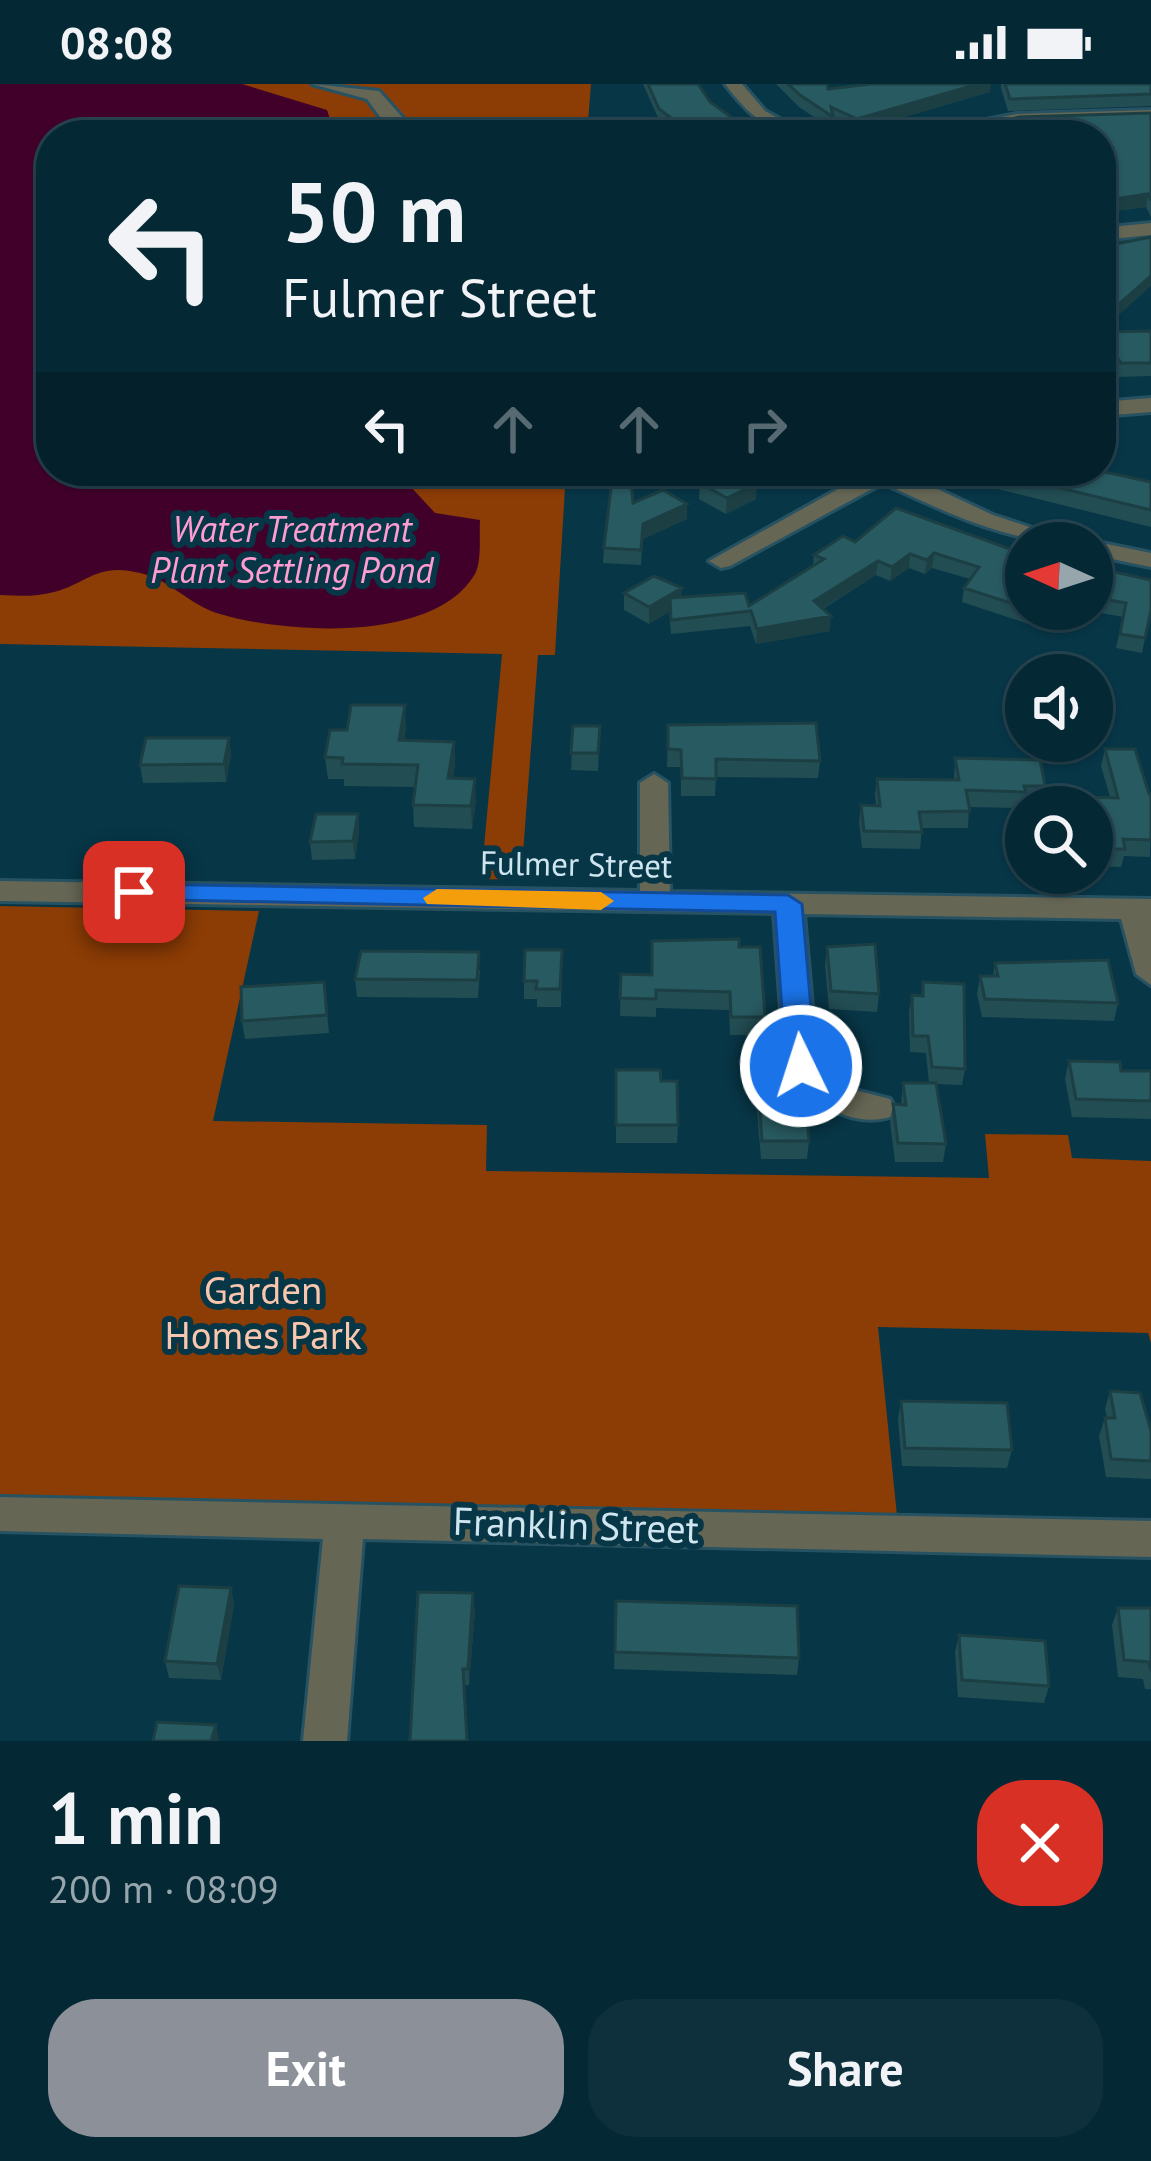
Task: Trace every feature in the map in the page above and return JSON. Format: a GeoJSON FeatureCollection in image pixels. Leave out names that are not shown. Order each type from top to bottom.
{"type":"FeatureCollection","features":[{"type":"Feature","properties":{"kind":"street"},"geometry":{"type":"LineString","coordinates":[[320,84],[373,95],[391,120]]}},
{"type":"Feature","properties":{"kind":"street"},"geometry":{"type":"LineString","coordinates":[[734,84],[759,115],[769,120]]}},
{"type":"Feature","properties":{"kind":"street"},"geometry":{"type":"LineString","coordinates":[[1011,120],[1151,115]]}},
{"type":"Feature","properties":{"kind":"street"},"geometry":{"type":"LineString","coordinates":[[1116,232],[1151,229]]}},
{"type":"Feature","properties":{"kind":"street"},"geometry":{"type":"LineString","coordinates":[[1116,408],[1151,405]]}},
{"type":"Feature","properties":{"kind":"street"},"geometry":{"type":"LineString","coordinates":[[721,561],[855,486]]}},
{"type":"Feature","properties":{"kind":"street"},"geometry":{"type":"LineString","coordinates":[[911,486],[1005,526]]}},
{"type":"Feature","properties":{"kind":"street"},"geometry":{"type":"LineString","coordinates":[[1113,552],[1151,560]]}},
{"type":"Feature","properties":{"kind":"street"},"geometry":{"type":"LineString","coordinates":[[654,783],[655,902]]}},
{"type":"Feature","properties":{"kind":"street","name":"Fulmer Street"},"geometry":{"type":"LineString","coordinates":[[0,891],[1143,909]]}},
{"type":"Feature","properties":{"kind":"street"},"geometry":{"type":"LineString","coordinates":[[788,904],[801,1066],[814,1084],[852,1106],[878,1108]]}},
{"type":"Feature","properties":{"kind":"street"},"geometry":{"type":"LineString","coordinates":[[1143,909],[1151,974]]}},
{"type":"Feature","properties":{"kind":"street","name":"Franklin Street"},"geometry":{"type":"LineString","coordinates":[[0,1514],[1151,1539]]}},
{"type":"Feature","properties":{"kind":"street"},"geometry":{"type":"LineString","coordinates":[[325,1741],[345,1519]]}},
{"type":"Feature","properties":{"kind":"green space"},"geometry":{"type":"Polygon","coordinates":[[[0,84],[591,84],[588,120],[36,120],[36,486],[565,486],[555,655],[538,655],[521,880],[481,879],[502,654],[0,644],[0,84]]]}},
{"type":"Feature","properties":{"kind":"green space","name":"Garden Homes Park"},"geometry":{"type":"Polygon","coordinates":[[[0,906],[259,911],[213,1121],[487,1125],[486,1171],[989,1178],[985,1134],[1068,1135],[1072,1158],[1151,1161],[1151,1343],[1148,1333],[878,1327],[897,1516],[0,1497],[0,906]]]}},
{"type":"Feature","properties":{"kind":"water","name":"Water Treatment Plant Settling Pond"},"geometry":{"type":"Polygon","coordinates":[[[0,84],[242,84],[327,110],[330,120],[36,120],[36,486],[410,486],[435,513],[480,520],[475,574],[455,596],[428,612],[358,627],[282,626],[220,614],[151,576],[125,570],[103,572],[47,594],[0,595],[0,84]]]}},
{"type":"Feature","properties":{"kind":"building"},"geometry":{"type":"Polygon","coordinates":[[[648,84],[698,84],[710,102],[735,120],[674,120],[659,109],[648,84]]]}},
{"type":"Feature","properties":{"kind":"building"},"geometry":{"type":"Polygon","coordinates":[[[788,84],[827,84],[828,89],[978,84],[857,119],[831,107],[833,117],[788,84]]]}},
{"type":"Feature","properties":{"kind":"building"},"geometry":{"type":"Polygon","coordinates":[[[1005,84],[1151,84],[1151,94],[1010,99],[1005,84]]]}},
{"type":"Feature","properties":{"kind":"building"},"geometry":{"type":"Polygon","coordinates":[[[1151,113],[1151,200],[1148,194],[1116,199],[1116,120],[1008,120],[1151,113]]]}},
{"type":"Feature","properties":{"kind":"building"},"geometry":{"type":"Polygon","coordinates":[[[1151,237],[1151,276],[1116,307],[1116,244],[1151,237]]]}},
{"type":"Feature","properties":{"kind":"building"},"geometry":{"type":"Polygon","coordinates":[[[1151,331],[1151,363],[1121,363],[1116,355],[1116,332],[1151,331]]]}},
{"type":"Feature","properties":{"kind":"building"},"geometry":{"type":"Polygon","coordinates":[[[1116,474],[1151,482],[1151,510],[1052,486],[1116,486],[1116,474]]]}},
{"type":"Feature","properties":{"kind":"building"},"geometry":{"type":"Polygon","coordinates":[[[611,486],[631,486],[633,503],[663,490],[687,504],[643,524],[641,550],[604,548],[611,486]]]}},
{"type":"Feature","properties":{"kind":"building"},"geometry":{"type":"Polygon","coordinates":[[[705,486],[751,486],[727,498],[705,486]]]}},
{"type":"Feature","properties":{"kind":"building"},"geometry":{"type":"Polygon","coordinates":[[[896,508],[1005,547],[1005,601],[964,588],[979,567],[934,553],[927,560],[910,554],[892,567],[878,561],[814,601],[831,616],[757,629],[751,611],[671,620],[670,598],[745,593],[749,606],[824,559],[814,555],[843,536],[855,542],[896,508]]]}},
{"type":"Feature","properties":{"kind":"building"},"geometry":{"type":"Polygon","coordinates":[[[1113,572],[1151,580],[1145,638],[1120,634],[1126,603],[1113,601],[1113,572]]]}},
{"type":"Feature","properties":{"kind":"building"},"geometry":{"type":"Polygon","coordinates":[[[654,576],[682,588],[649,607],[624,593],[654,576]]]}},
{"type":"Feature","properties":{"kind":"building"},"geometry":{"type":"Polygon","coordinates":[[[351,705],[405,705],[399,740],[454,742],[448,778],[475,779],[471,806],[413,805],[418,765],[342,764],[343,758],[325,757],[330,730],[347,730],[351,705]]]}},
{"type":"Feature","properties":{"kind":"building"},"geometry":{"type":"Polygon","coordinates":[[[816,723],[820,761],[716,759],[716,779],[682,778],[681,750],[668,749],[668,725],[816,723]]]}},
{"type":"Feature","properties":{"kind":"building"},"geometry":{"type":"Polygon","coordinates":[[[573,726],[600,726],[598,753],[571,753],[573,726]]]}},
{"type":"Feature","properties":{"kind":"building"},"geometry":{"type":"Polygon","coordinates":[[[146,738],[229,738],[224,764],[140,765],[146,738]]]}},
{"type":"Feature","properties":{"kind":"building"},"geometry":{"type":"Polygon","coordinates":[[[1113,749],[1135,749],[1151,794],[1151,840],[1123,839],[1125,849],[1113,849],[1113,798],[1118,798],[1108,762],[1113,762],[1113,749]]]}},
{"type":"Feature","properties":{"kind":"building"},"geometry":{"type":"Polygon","coordinates":[[[955,758],[1005,759],[1040,762],[1045,786],[966,790],[970,811],[919,812],[922,832],[864,831],[861,805],[880,806],[877,779],[959,780],[955,758]]]}},
{"type":"Feature","properties":{"kind":"building"},"geometry":{"type":"Polygon","coordinates":[[[316,814],[358,814],[353,841],[310,842],[316,814]]]}},
{"type":"Feature","properties":{"kind":"building"},"geometry":{"type":"Polygon","coordinates":[[[739,939],[739,947],[760,947],[765,1017],[731,1017],[730,992],[656,990],[656,999],[620,998],[621,974],[652,975],[652,941],[739,939]]]}},
{"type":"Feature","properties":{"kind":"building"},"geometry":{"type":"Polygon","coordinates":[[[875,944],[879,994],[831,991],[827,947],[875,944]]]}},
{"type":"Feature","properties":{"kind":"building"},"geometry":{"type":"Polygon","coordinates":[[[525,950],[562,950],[560,989],[536,989],[537,981],[524,981],[525,950]]]}},
{"type":"Feature","properties":{"kind":"building"},"geometry":{"type":"Polygon","coordinates":[[[361,951],[479,952],[477,980],[355,979],[361,951]]]}},
{"type":"Feature","properties":{"kind":"building"},"geometry":{"type":"Polygon","coordinates":[[[1108,960],[1118,1003],[985,999],[980,976],[998,976],[995,963],[1108,960]]]}},
{"type":"Feature","properties":{"kind":"building"},"geometry":{"type":"Polygon","coordinates":[[[324,982],[327,1015],[242,1021],[241,987],[324,982]]]}},
{"type":"Feature","properties":{"kind":"building"},"geometry":{"type":"Polygon","coordinates":[[[923,982],[964,984],[965,1069],[932,1067],[928,1036],[913,1036],[912,995],[923,996],[923,982]]]}},
{"type":"Feature","properties":{"kind":"building"},"geometry":{"type":"Polygon","coordinates":[[[1069,1061],[1120,1062],[1121,1071],[1151,1071],[1151,1101],[1076,1099],[1069,1061]]]}},
{"type":"Feature","properties":{"kind":"building"},"geometry":{"type":"Polygon","coordinates":[[[616,1070],[660,1070],[661,1081],[677,1081],[678,1125],[616,1125],[616,1070]]]}},
{"type":"Feature","properties":{"kind":"building"},"geometry":{"type":"Polygon","coordinates":[[[758,1081],[795,1081],[797,1102],[806,1103],[809,1141],[762,1141],[758,1081]]]}},
{"type":"Feature","properties":{"kind":"building"},"geometry":{"type":"Polygon","coordinates":[[[903,1083],[936,1083],[946,1144],[898,1143],[893,1104],[906,1105],[903,1083]]]}},
{"type":"Feature","properties":{"kind":"building"},"geometry":{"type":"Polygon","coordinates":[[[1110,1391],[1140,1393],[1151,1431],[1151,1461],[1111,1459],[1105,1418],[1115,1418],[1110,1391]]]}},
{"type":"Feature","properties":{"kind":"building"},"geometry":{"type":"Polygon","coordinates":[[[901,1401],[1007,1403],[1012,1450],[905,1448],[901,1401]]]}},
{"type":"Feature","properties":{"kind":"building"},"geometry":{"type":"Polygon","coordinates":[[[179,1586],[231,1588],[217,1664],[165,1661],[179,1586]]]}},
{"type":"Feature","properties":{"kind":"building"},"geometry":{"type":"Polygon","coordinates":[[[418,1592],[473,1593],[468,1669],[463,1669],[467,1741],[410,1741],[418,1592]]]}},
{"type":"Feature","properties":{"kind":"building"},"geometry":{"type":"Polygon","coordinates":[[[616,1601],[797,1606],[799,1658],[615,1652],[616,1601]]]}},
{"type":"Feature","properties":{"kind":"building"},"geometry":{"type":"Polygon","coordinates":[[[1118,1608],[1151,1608],[1151,1671],[1149,1662],[1124,1660],[1118,1608]]]}},
{"type":"Feature","properties":{"kind":"building"},"geometry":{"type":"Polygon","coordinates":[[[959,1635],[1045,1641],[1049,1686],[962,1680],[959,1635]]]}},
{"type":"Feature","properties":{"kind":"building"},"geometry":{"type":"Polygon","coordinates":[[[157,1722],[216,1725],[211,1741],[153,1741],[157,1722]]]}},
{"type":"Feature","properties":{"kind":"slow traffic"},"geometry":{"type":"LineString","coordinates":[[437,898],[601,901]]}},
{"type":"Feature","properties":{"kind":"route"},"geometry":{"type":"LineString","coordinates":[[134,892],[788,904],[801,1066]]}}]}
